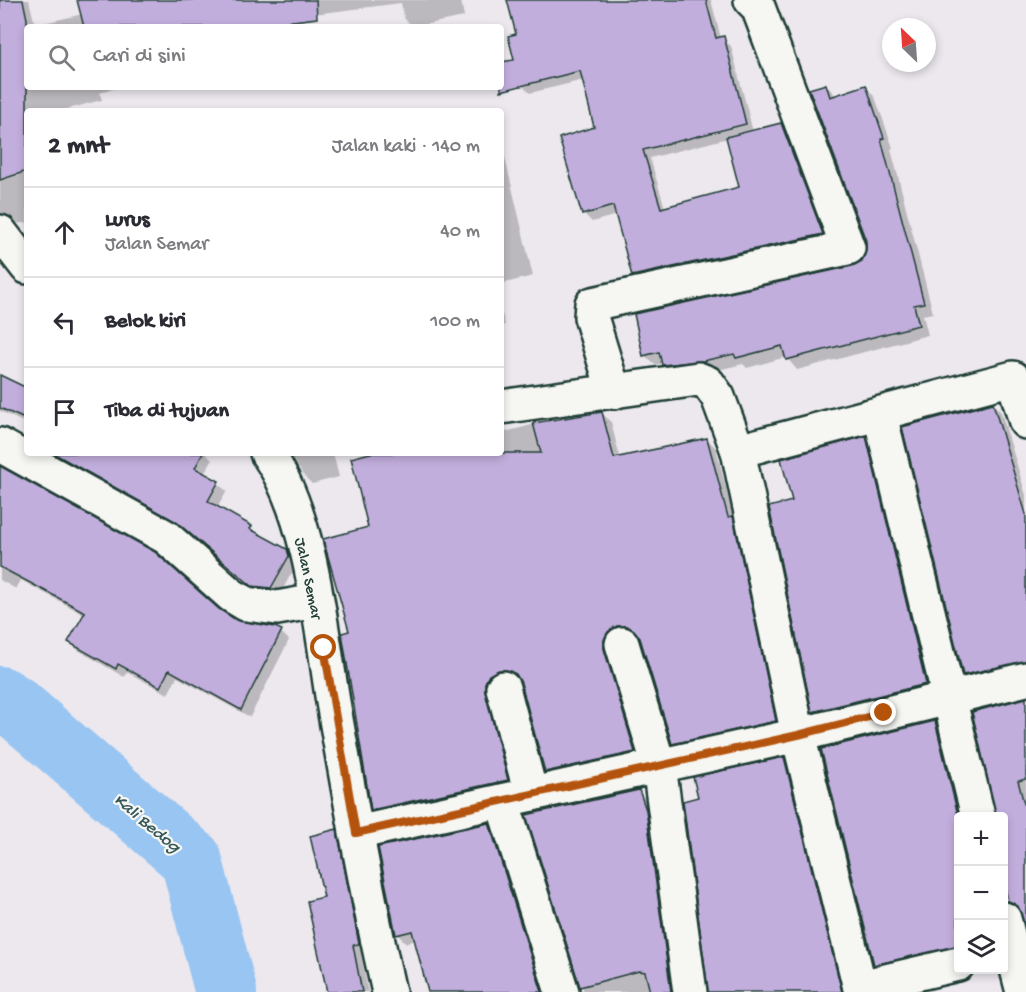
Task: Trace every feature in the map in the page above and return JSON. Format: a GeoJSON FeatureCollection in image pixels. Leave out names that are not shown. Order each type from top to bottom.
{"type":"FeatureCollection","features":[{"type":"Feature","properties":{"kind":"street"},"geometry":{"type":"LineString","coordinates":[[614,392],[591,316],[592,304],[848,248],[758,7],[751,0]]}},
{"type":"Feature","properties":{"kind":"street"},"geometry":{"type":"LineString","coordinates":[[0,232],[24,263]]}},
{"type":"Feature","properties":{"kind":"street"},"geometry":{"type":"LineString","coordinates":[[738,451],[1013,378],[1026,422]]}},
{"type":"Feature","properties":{"kind":"street"},"geometry":{"type":"LineString","coordinates":[[504,406],[677,381],[708,382],[718,397],[738,451],[798,735],[861,990],[954,965]]}},
{"type":"Feature","properties":{"kind":"street"},"geometry":{"type":"LineString","coordinates":[[880,415],[977,812]]}},
{"type":"Feature","properties":{"kind":"street"},"geometry":{"type":"LineString","coordinates":[[0,445],[166,537],[231,595],[246,604],[277,608],[316,601]]}},
{"type":"Feature","properties":{"kind":"street","name":"Jalan Semar"},"geometry":{"type":"LineString","coordinates":[[269,456],[284,482],[295,511],[316,601],[356,833],[389,992]]}},
{"type":"Feature","properties":{"kind":"street"},"geometry":{"type":"LineString","coordinates":[[622,644],[659,766],[690,992]]}},
{"type":"Feature","properties":{"kind":"street"},"geometry":{"type":"LineString","coordinates":[[356,833],[798,735],[949,696],[1026,679]]}},
{"type":"Feature","properties":{"kind":"street"},"geometry":{"type":"LineString","coordinates":[[503,688],[517,797],[562,992]]}},
{"type":"Feature","properties":{"kind":"street"},"geometry":{"type":"LineString","coordinates":[[1004,920],[1023,992]]}},
{"type":"Feature","properties":{"kind":"building"},"geometry":{"type":"Polygon","coordinates":[[[0,0],[23,0],[27,19],[27,24],[24,24],[24,90],[27,90],[27,108],[24,108],[24,172],[0,180],[0,0]]]}},
{"type":"Feature","properties":{"kind":"building"},"geometry":{"type":"Polygon","coordinates":[[[77,0],[316,0],[317,18],[268,24],[83,24],[77,0]]]}},
{"type":"Feature","properties":{"kind":"building"},"geometry":{"type":"Polygon","coordinates":[[[507,0],[706,0],[716,38],[724,36],[746,124],[643,150],[661,208],[739,187],[726,137],[781,123],[823,234],[632,276],[613,206],[582,215],[559,138],[594,127],[580,71],[501,91],[504,90],[504,62],[514,60],[508,36],[516,34],[507,0]]]}},
{"type":"Feature","properties":{"kind":"building"},"geometry":{"type":"Polygon","coordinates":[[[826,84],[830,97],[866,85],[884,138],[881,139],[924,303],[914,305],[919,325],[786,360],[782,346],[736,358],[734,354],[703,361],[662,365],[659,352],[643,356],[634,314],[852,266],[862,261],[866,251],[866,241],[809,89],[826,84]]]}},
{"type":"Feature","properties":{"kind":"building"},"geometry":{"type":"Polygon","coordinates":[[[0,375],[24,387],[24,419],[0,408],[0,375]]]}},
{"type":"Feature","properties":{"kind":"building"},"geometry":{"type":"Polygon","coordinates":[[[993,403],[1026,514],[1026,661],[963,675],[902,427],[993,403]]]}},
{"type":"Feature","properties":{"kind":"building"},"geometry":{"type":"Polygon","coordinates":[[[602,412],[614,458],[707,438],[728,517],[733,516],[776,721],[672,744],[640,638],[634,630],[626,626],[617,626],[608,632],[604,640],[604,649],[635,752],[545,772],[521,683],[516,674],[507,670],[499,670],[489,675],[485,683],[485,692],[508,780],[371,810],[342,633],[349,631],[323,539],[368,527],[351,458],[359,456],[504,456],[504,453],[541,453],[533,423],[602,412]]]}},
{"type":"Feature","properties":{"kind":"building"},"geometry":{"type":"Polygon","coordinates":[[[866,436],[926,684],[812,712],[769,507],[792,501],[781,459],[866,436]]]}},
{"type":"Feature","properties":{"kind":"building"},"geometry":{"type":"Polygon","coordinates":[[[58,456],[201,456],[195,468],[219,481],[208,501],[252,526],[250,529],[287,549],[289,556],[271,588],[252,586],[175,521],[58,456]]]}},
{"type":"Feature","properties":{"kind":"building"},"geometry":{"type":"Polygon","coordinates":[[[0,466],[155,552],[219,609],[236,620],[282,630],[241,710],[169,670],[160,687],[118,664],[116,669],[68,642],[85,612],[0,567],[0,466]]]}},
{"type":"Feature","properties":{"kind":"building"},"geometry":{"type":"Polygon","coordinates":[[[1026,698],[1026,779],[1018,781],[1026,811],[1026,929],[1018,906],[1008,901],[1008,812],[995,812],[972,712],[1026,698]]]}},
{"type":"Feature","properties":{"kind":"building"},"geometry":{"type":"Polygon","coordinates":[[[935,721],[957,812],[954,812],[954,947],[874,965],[821,749],[935,721]]]}},
{"type":"Feature","properties":{"kind":"building"},"geometry":{"type":"Polygon","coordinates":[[[784,757],[842,992],[708,992],[683,801],[698,797],[693,777],[784,757]]]}},
{"type":"Feature","properties":{"kind":"building"},"geometry":{"type":"Polygon","coordinates":[[[639,790],[646,810],[671,992],[650,992],[645,972],[639,971],[580,987],[526,815],[639,790]]]}},
{"type":"Feature","properties":{"kind":"building"},"geometry":{"type":"Polygon","coordinates":[[[489,823],[542,992],[428,992],[412,931],[396,935],[378,847],[489,823]]]}},
{"type":"Feature","properties":{"kind":"building"},"geometry":{"type":"Polygon","coordinates":[[[337,829],[359,944],[353,945],[362,992],[327,992],[307,901],[324,897],[310,836],[337,829]]]}},
{"type":"Feature","properties":{"kind":"waterway","name":"Kali Bedog"},"geometry":{"type":"LineString","coordinates":[[0,697],[13,705],[191,859],[226,992]]}},
{"type":"Feature","properties":{"kind":"route"},"geometry":{"type":"LineString","coordinates":[[324,648],[356,833],[798,735],[884,713]]}}]}
